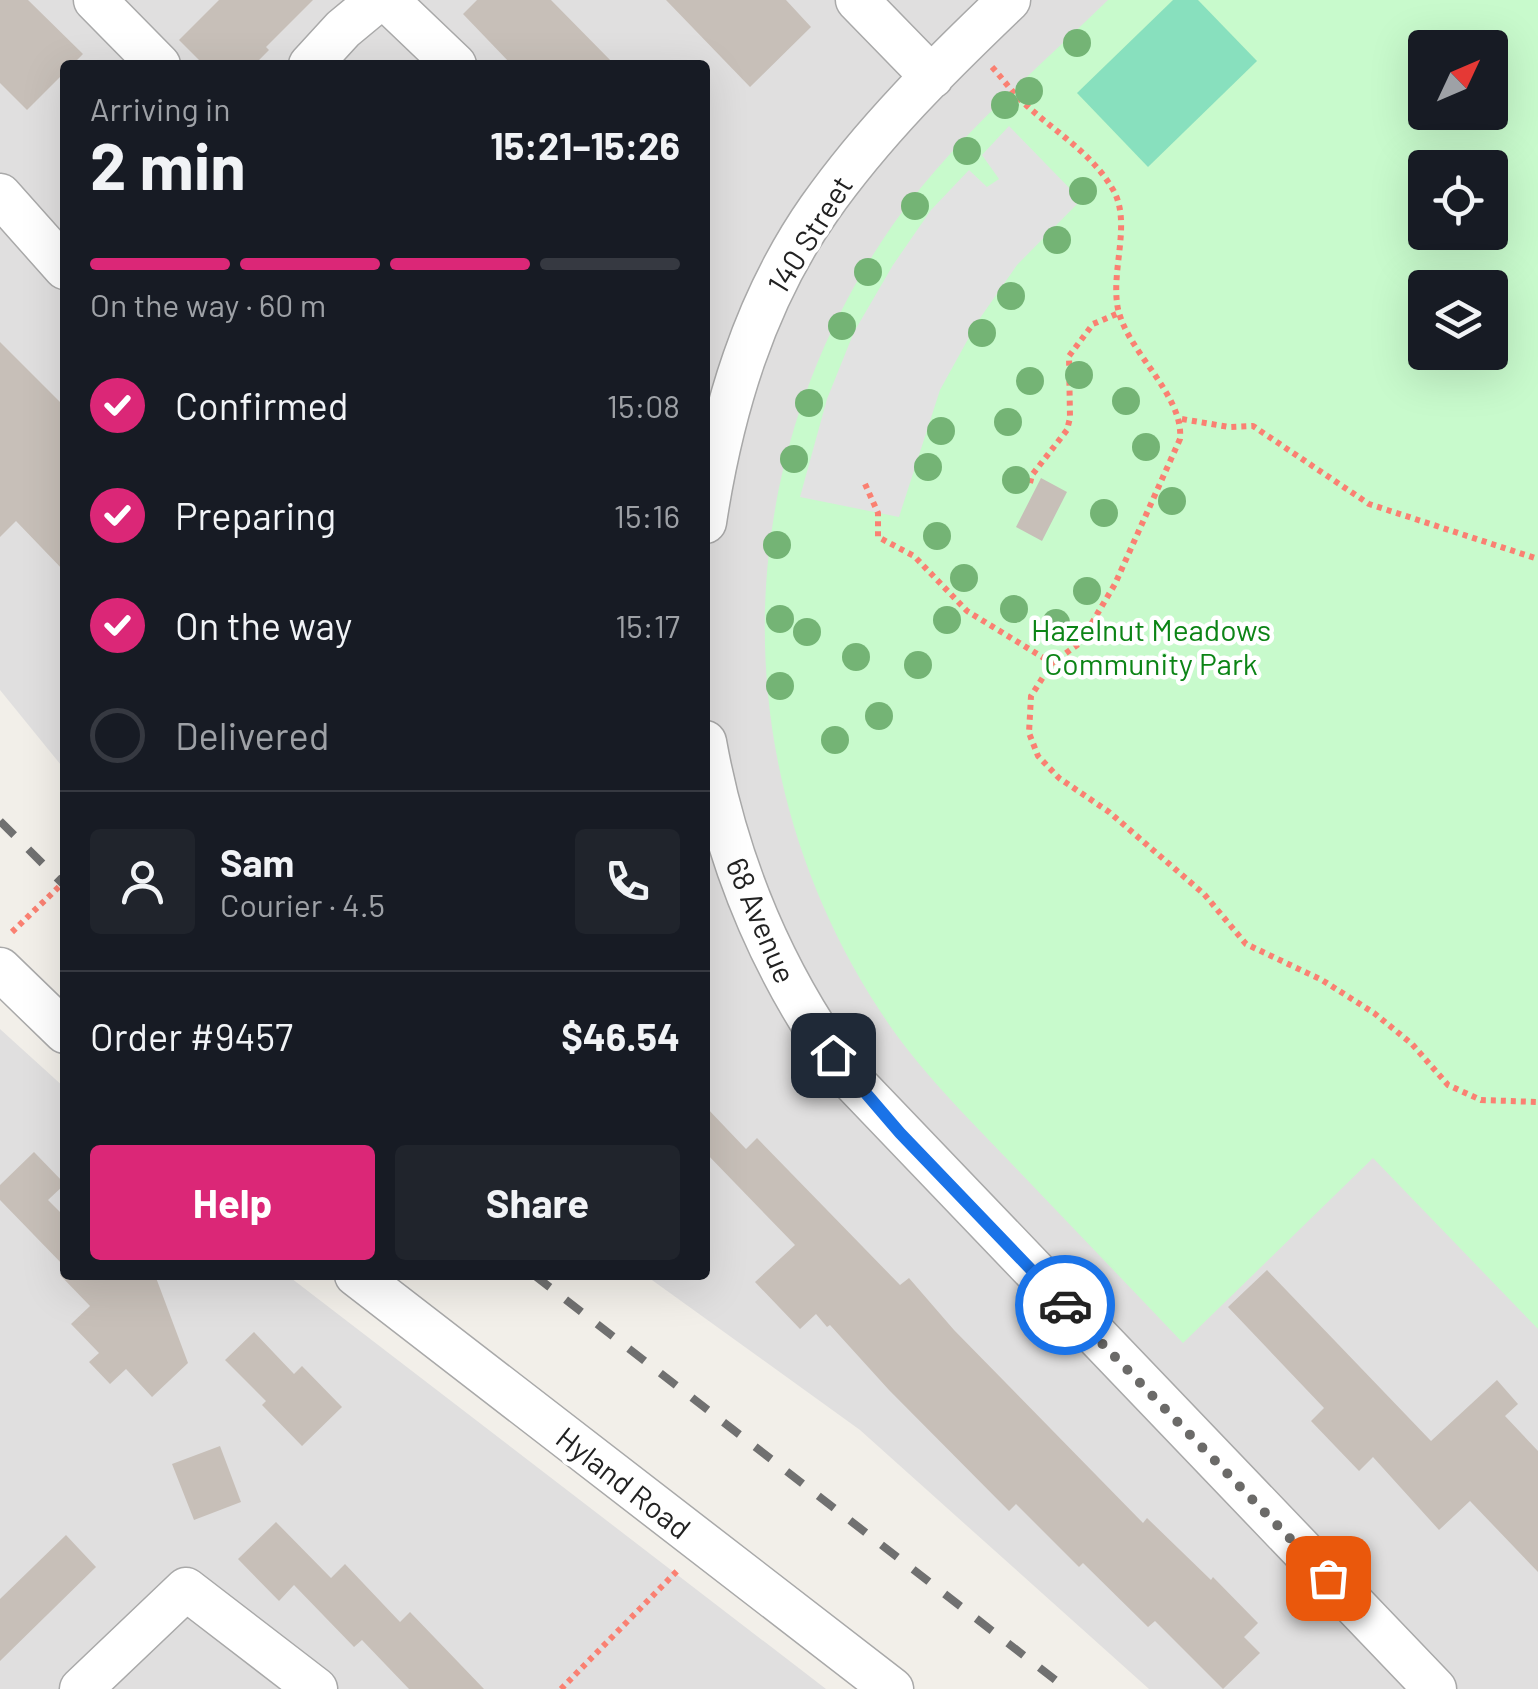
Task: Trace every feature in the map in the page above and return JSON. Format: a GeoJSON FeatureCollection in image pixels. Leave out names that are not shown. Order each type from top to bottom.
{"type":"FeatureCollection","features":[{"type":"Feature","properties":{"kind":"street"},"geometry":{"type":"LineString","coordinates":[[95,0],[154,60]]}},
{"type":"Feature","properties":{"kind":"street"},"geometry":{"type":"LineString","coordinates":[[315,60],[378,0]]}},
{"type":"Feature","properties":{"kind":"street"},"geometry":{"type":"LineString","coordinates":[[387,0],[450,60]]}},
{"type":"Feature","properties":{"kind":"street"},"geometry":{"type":"LineString","coordinates":[[857,0],[932,76]]}},
{"type":"Feature","properties":{"kind":"street","name":"140 Street"},"geometry":{"type":"LineString","coordinates":[[710,494],[722,426],[741,365],[765,306],[818,210],[888,123],[1009,0]]}},
{"type":"Feature","properties":{"kind":"street"},"geometry":{"type":"LineString","coordinates":[[0,195],[60,262]]}},
{"type":"Feature","properties":{"kind":"street","name":"68 Avenue"},"geometry":{"type":"LineString","coordinates":[[710,764],[725,828],[760,928],[818,1036],[847,1075],[1434,1689]]}},
{"type":"Feature","properties":{"kind":"street"},"geometry":{"type":"LineString","coordinates":[[5,971],[60,1027]]}},
{"type":"Feature","properties":{"kind":"street","name":"Hyland Road"},"geometry":{"type":"LineString","coordinates":[[362,1280],[892,1689]]}},
{"type":"Feature","properties":{"kind":"street"},"geometry":{"type":"LineString","coordinates":[[80,1689],[186,1589],[316,1689]]}},
{"type":"Feature","properties":{"kind":"path"},"geometry":{"type":"LineString","coordinates":[[988,63],[1021,100],[1084,154],[1114,189],[1122,215],[1116,284],[1119,312],[1156,381],[1182,419],[1180,439],[1115,584],[1080,643],[1052,663],[1031,696],[1029,734],[1038,756],[1059,778],[1110,812],[1160,854],[1204,894],[1246,944],[1322,980],[1374,1013],[1412,1044],[1448,1085],[1481,1100],[1538,1102]]}},
{"type":"Feature","properties":{"kind":"path"},"geometry":{"type":"LineString","coordinates":[[1030,483],[1067,430],[1069,356],[1093,324],[1119,312]]}},
{"type":"Feature","properties":{"kind":"path"},"geometry":{"type":"LineString","coordinates":[[1182,419],[1253,426],[1369,504],[1538,559]]}},
{"type":"Feature","properties":{"kind":"path"},"geometry":{"type":"LineString","coordinates":[[865,484],[878,513],[878,537],[914,556],[966,611],[1052,663]]}},
{"type":"Feature","properties":{"kind":"path"},"geometry":{"type":"LineString","coordinates":[[5,971],[60,888]]}},
{"type":"Feature","properties":{"kind":"path"},"geometry":{"type":"LineString","coordinates":[[562,1689],[678,1570]]}},
{"type":"Feature","properties":{"kind":"shaded area"},"geometry":{"type":"Polygon","coordinates":[[[0,0],[1538,0],[1538,1689],[1149,1689],[860,1430],[652,1280],[710,1280],[710,60],[60,60],[60,764],[0,690],[0,0]]]}},
{"type":"Feature","properties":{"kind":"shaded area"},"geometry":{"type":"Polygon","coordinates":[[[1009,126],[1081,200],[1017,265],[978,321],[940,390],[899,517],[800,497],[827,399],[854,332],[931,210],[969,170],[987,187],[999,179],[982,155],[1009,126]]]}},
{"type":"Feature","properties":{"kind":"shaded area"},"geometry":{"type":"Polygon","coordinates":[[[0,1029],[60,1083],[60,1280],[294,1280],[826,1689],[0,1689],[0,1029]]]}},
{"type":"Feature","properties":{"kind":"green space","name":"Hazelnut Meadows Community Park"},"geometry":{"type":"Polygon","coordinates":[[[1108,0],[1538,0],[1538,1329],[1373,1158],[1183,1343],[926,1071],[880,1011],[828,918],[792,820],[771,719],[765,617],[774,515],[798,415],[838,318],[892,226],[915,195],[1023,81],[1108,0]]]}},
{"type":"Feature","properties":{"kind":"green space"},"geometry":{"type":"Polygon","coordinates":[[[1173,0],[1198,0],[1257,61],[1148,167],[1077,93],[1173,0]]]}},
{"type":"Feature","properties":{"kind":"building"},"geometry":{"type":"Polygon","coordinates":[[[0,0],[28,0],[83,54],[77,60],[60,60],[60,77],[27,110],[0,83],[0,0]]]}},
{"type":"Feature","properties":{"kind":"building"},"geometry":{"type":"Polygon","coordinates":[[[219,0],[313,0],[266,47],[269,50],[259,60],[199,60],[179,40],[219,0]]]}},
{"type":"Feature","properties":{"kind":"building"},"geometry":{"type":"Polygon","coordinates":[[[477,0],[551,0],[610,60],[507,60],[463,14],[477,0]]]}},
{"type":"Feature","properties":{"kind":"building"},"geometry":{"type":"Polygon","coordinates":[[[666,0],[786,0],[811,27],[750,87],[666,0]]]}},
{"type":"Feature","properties":{"kind":"building"},"geometry":{"type":"Polygon","coordinates":[[[0,342],[60,402],[60,567],[16,521],[0,537],[0,342]]]}},
{"type":"Feature","properties":{"kind":"building"},"geometry":{"type":"Polygon","coordinates":[[[1041,478],[1067,492],[1042,541],[1016,527],[1041,478]]]}},
{"type":"Feature","properties":{"kind":"building"},"geometry":{"type":"Polygon","coordinates":[[[710,1111],[746,1149],[757,1138],[900,1285],[909,1278],[954,1330],[1143,1523],[1147,1518],[1211,1580],[1213,1577],[1258,1623],[1244,1637],[1260,1653],[1223,1689],[1155,1621],[1148,1627],[1083,1563],[1079,1567],[1016,1504],[1009,1511],[830,1325],[827,1327],[816,1314],[800,1329],[755,1282],[795,1245],[710,1157],[710,1111]]]}},
{"type":"Feature","properties":{"kind":"building"},"geometry":{"type":"Polygon","coordinates":[[[34,1152],[60,1179],[60,1189],[48,1200],[60,1212],[60,1262],[0,1200],[0,1185],[34,1152]]]}},
{"type":"Feature","properties":{"kind":"building"},"geometry":{"type":"Polygon","coordinates":[[[1267,1270],[1431,1441],[1497,1380],[1518,1404],[1505,1416],[1538,1451],[1538,1572],[1470,1501],[1439,1530],[1373,1457],[1359,1471],[1311,1421],[1324,1408],[1228,1307],[1267,1270]]]}},
{"type":"Feature","properties":{"kind":"building"},"geometry":{"type":"Polygon","coordinates":[[[65,1280],[157,1280],[188,1363],[152,1397],[126,1369],[110,1384],[89,1362],[99,1353],[71,1324],[90,1306],[65,1280]]]}},
{"type":"Feature","properties":{"kind":"building"},"geometry":{"type":"Polygon","coordinates":[[[254,1332],[294,1374],[302,1366],[342,1407],[302,1446],[262,1405],[266,1401],[225,1360],[254,1332]]]}},
{"type":"Feature","properties":{"kind":"building"},"geometry":{"type":"Polygon","coordinates":[[[220,1446],[241,1502],[194,1520],[172,1464],[220,1446]]]}},
{"type":"Feature","properties":{"kind":"building"},"geometry":{"type":"Polygon","coordinates":[[[276,1522],[331,1578],[345,1564],[400,1622],[410,1612],[484,1689],[409,1689],[362,1640],[354,1647],[294,1585],[279,1601],[238,1559],[276,1522]]]}},
{"type":"Feature","properties":{"kind":"building"},"geometry":{"type":"Polygon","coordinates":[[[66,1535],[96,1567],[0,1661],[0,1599],[66,1535]]]}},
{"type":"Feature","properties":{"kind":"railway"},"geometry":{"type":"LineString","coordinates":[[0,821],[60,881]]}},
{"type":"Feature","properties":{"kind":"railway"},"geometry":{"type":"LineString","coordinates":[[540,1280],[1067,1689]]}},
{"type":"Feature","properties":{"kind":"way so far"},"geometry":{"type":"LineString","coordinates":[[1065,1305],[1328,1578]]}},
{"type":"Feature","properties":{"kind":"route"},"geometry":{"type":"LineString","coordinates":[[833,1055],[900,1133],[1065,1305]]}}]}
